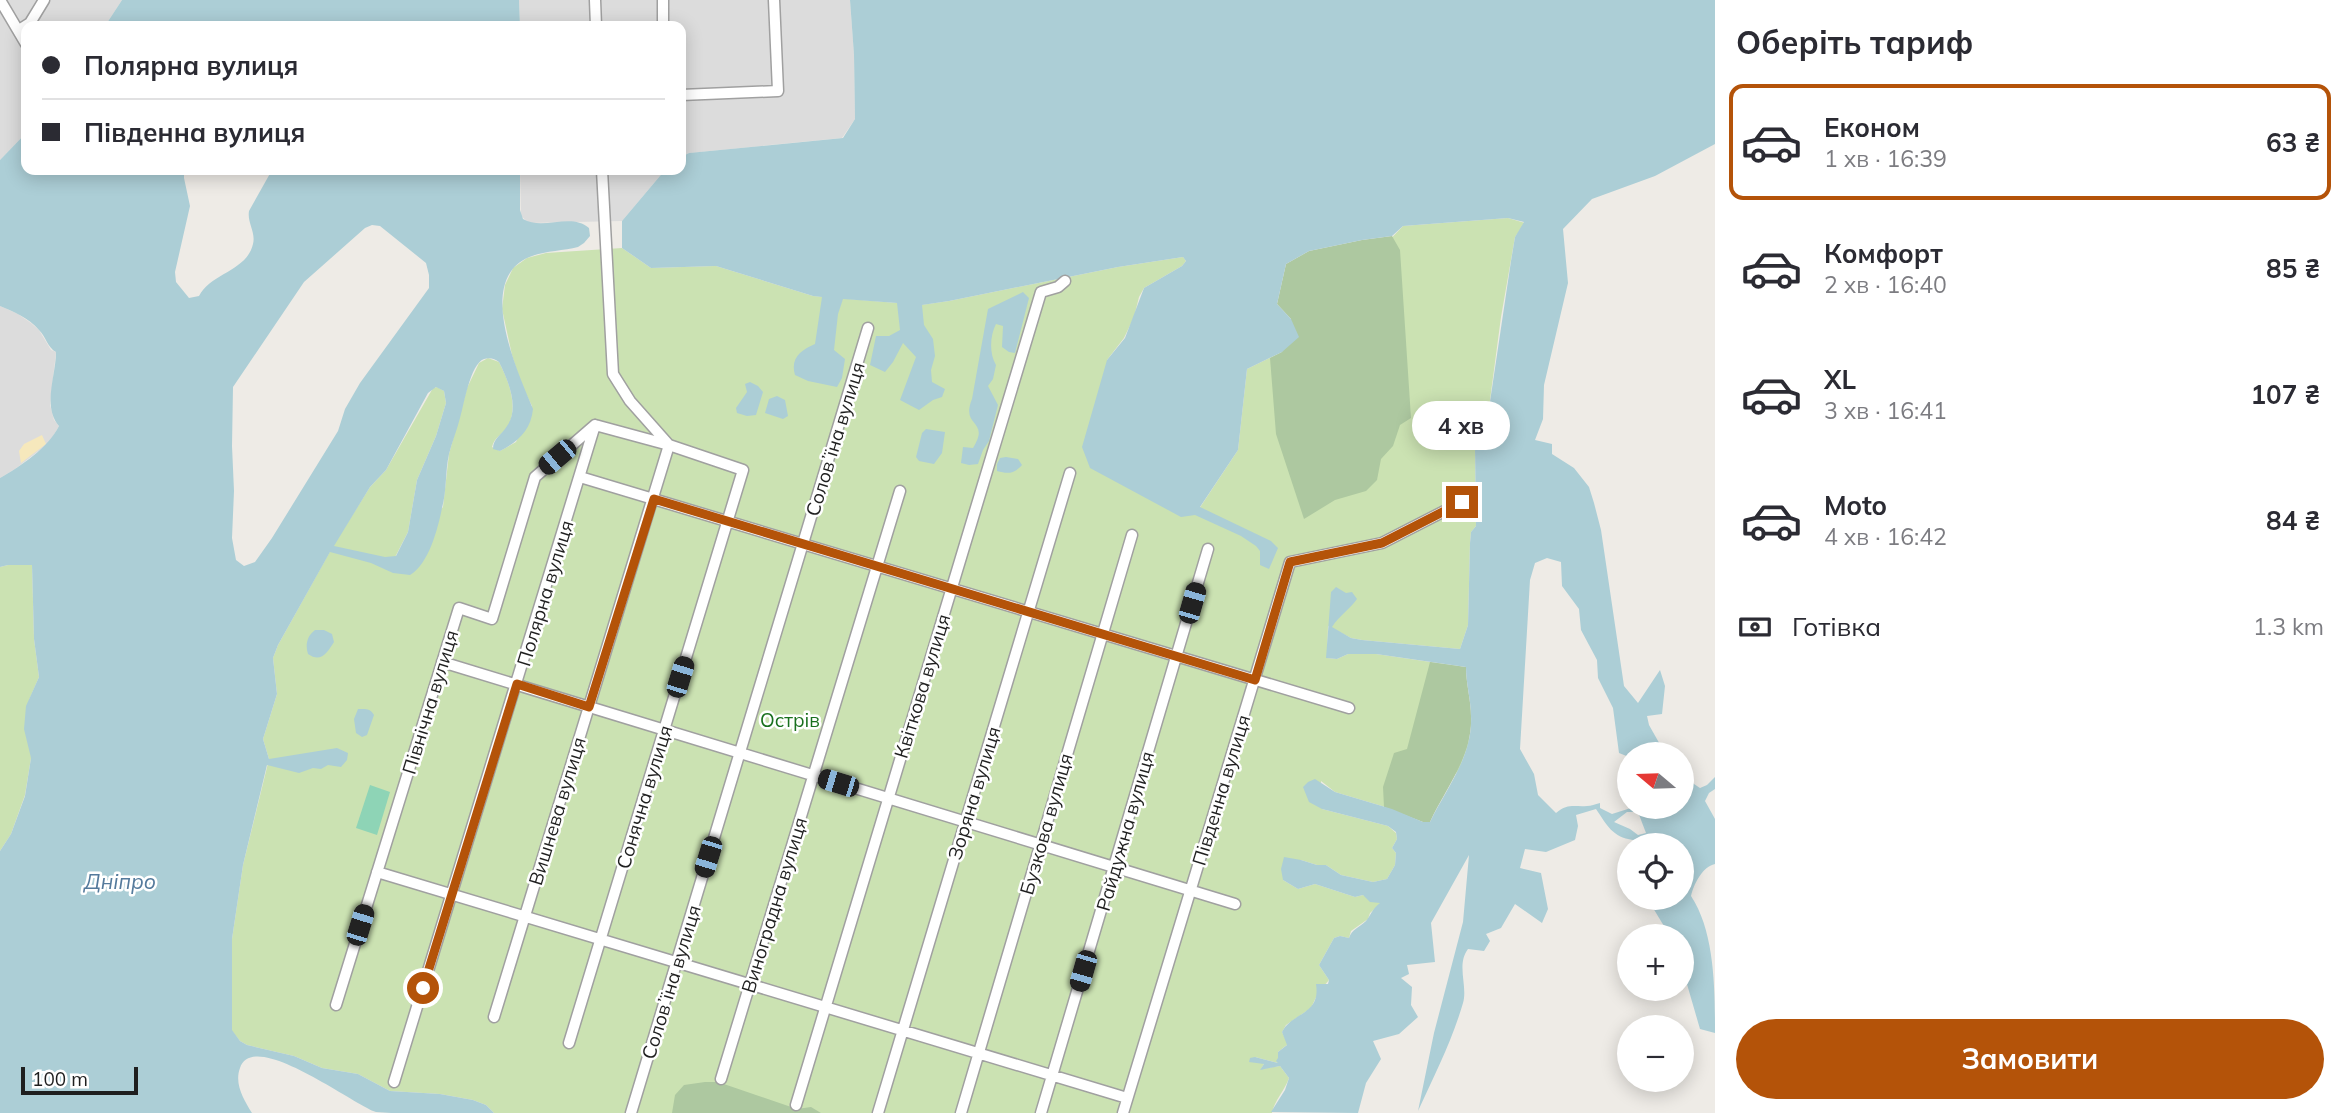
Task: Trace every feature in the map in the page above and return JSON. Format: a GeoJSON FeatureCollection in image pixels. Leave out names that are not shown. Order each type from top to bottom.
{"type":"FeatureCollection","features":[{"type":"Feature","properties":{"kind":"street"},"geometry":{"type":"LineString","coordinates":[[0,0],[21,34]]}},
{"type":"Feature","properties":{"kind":"street"},"geometry":{"type":"LineString","coordinates":[[31,21],[44,0]]}},
{"type":"Feature","properties":{"kind":"street"},"geometry":{"type":"LineString","coordinates":[[595,0],[596,21]]}},
{"type":"Feature","properties":{"kind":"street"},"geometry":{"type":"LineString","coordinates":[[663,0],[663,21]]}},
{"type":"Feature","properties":{"kind":"street"},"geometry":{"type":"LineString","coordinates":[[686,95],[778,91],[774,0]]}},
{"type":"Feature","properties":{"kind":"street"},"geometry":{"type":"LineString","coordinates":[[602,175],[613,374],[630,401],[669,445]]}},
{"type":"Feature","properties":{"kind":"street","name":"Квіткова вулиця"},"geometry":{"type":"LineString","coordinates":[[796,1105],[1041,292],[1058,287],[1065,281]]}},
{"type":"Feature","properties":{"kind":"street","name":"Соловʼїна вулиця"},"geometry":{"type":"LineString","coordinates":[[631,1113],[868,328]]}},
{"type":"Feature","properties":{"kind":"street"},"geometry":{"type":"LineString","coordinates":[[595,425],[669,445]]}},
{"type":"Feature","properties":{"kind":"street","name":"Полярна вулиця"},"geometry":{"type":"LineString","coordinates":[[394,1082],[595,425]]}},
{"type":"Feature","properties":{"kind":"street","name":"Північна вулиця"},"geometry":{"type":"LineString","coordinates":[[335,1005],[459,608],[492,618],[536,477],[595,425]]}},
{"type":"Feature","properties":{"kind":"street","name":"Сонячна вулиця"},"geometry":{"type":"LineString","coordinates":[[569,1043],[743,470],[669,445]]}},
{"type":"Feature","properties":{"kind":"street","name":"Вишнева вулиця"},"geometry":{"type":"LineString","coordinates":[[494,1017],[669,445]]}},
{"type":"Feature","properties":{"kind":"street","name":"Зоряна вулиця"},"geometry":{"type":"LineString","coordinates":[[878,1113],[1070,473]]}},
{"type":"Feature","properties":{"kind":"street"},"geometry":{"type":"LineString","coordinates":[[580,477],[1349,708]]}},
{"type":"Feature","properties":{"kind":"street","name":"Виноградна вулиця"},"geometry":{"type":"LineString","coordinates":[[721,1079],[900,491]]}},
{"type":"Feature","properties":{"kind":"street","name":"Південна вулиця"},"geometry":{"type":"LineString","coordinates":[[1123,1113],[1290,562],[1382,543],[1462,502]]}},
{"type":"Feature","properties":{"kind":"street","name":"Бузкова вулиця"},"geometry":{"type":"LineString","coordinates":[[961,1113],[1132,535]]}},
{"type":"Feature","properties":{"kind":"street","name":"Райдужна вулиця"},"geometry":{"type":"LineString","coordinates":[[1041,1113],[1208,549]]}},
{"type":"Feature","properties":{"kind":"street"},"geometry":{"type":"LineString","coordinates":[[442,662],[1235,904]]}},
{"type":"Feature","properties":{"kind":"street"},"geometry":{"type":"LineString","coordinates":[[377,872],[1128,1098]]}},
{"type":"Feature","properties":{"kind":"shaded area"},"geometry":{"type":"Polygon","coordinates":[[[0,0],[122,0],[108,21],[21,21],[21,138],[0,160],[0,0]]]}},
{"type":"Feature","properties":{"kind":"shaded area"},"geometry":{"type":"Polygon","coordinates":[[[519,0],[850,0],[855,119],[842,138],[686,154],[686,21],[520,21],[519,0]]]}},
{"type":"Feature","properties":{"kind":"shaded area"},"geometry":{"type":"Polygon","coordinates":[[[520,175],[661,175],[622,221],[529,223],[521,216],[520,175]]]}},
{"type":"Feature","properties":{"kind":"shaded area"},"geometry":{"type":"Polygon","coordinates":[[[0,306],[31,323],[39,330],[51,350],[56,352],[50,405],[54,420],[59,426],[49,443],[0,478],[0,306]]]}},
{"type":"Feature","properties":{"kind":"green space","name":"Острів"},"geometry":{"type":"Polygon","coordinates":[[[1508,218],[1525,223],[1515,237],[1488,415],[1482,423],[1483,433],[1475,449],[1476,526],[1471,532],[1470,543],[1468,625],[1460,649],[1362,640],[1351,638],[1328,626],[1327,658],[1337,659],[1348,654],[1376,654],[1458,666],[1469,743],[1459,770],[1413,818],[1335,792],[1321,781],[1322,809],[1388,826],[1396,833],[1397,839],[1392,848],[1396,853],[1395,865],[1387,879],[1373,882],[1341,875],[1326,865],[1301,860],[1283,880],[1298,889],[1315,884],[1355,897],[1363,895],[1381,903],[1370,913],[1368,919],[1351,931],[1349,938],[1334,938],[1319,965],[1329,980],[1318,993],[1311,1008],[1286,1025],[1282,1032],[1288,1044],[1278,1052],[1278,1059],[1282,1064],[1255,1057],[1264,1064],[1261,1069],[1280,1066],[1289,1078],[1272,1113],[494,1113],[486,1105],[473,1100],[440,1094],[390,1091],[358,1074],[322,1068],[294,1056],[247,1045],[232,1031],[232,939],[243,865],[269,759],[263,739],[277,694],[273,658],[333,546],[370,487],[386,470],[433,388],[444,391],[446,403],[436,436],[417,480],[408,532],[392,563],[443,507],[449,454],[467,388],[479,363],[488,358],[499,362],[513,404],[510,421],[492,447],[500,451],[516,442],[532,406],[521,384],[512,355],[502,309],[505,285],[513,268],[527,258],[546,253],[622,248],[651,268],[716,266],[813,296],[921,305],[1183,257],[1186,261],[1182,266],[1144,288],[1124,338],[1107,360],[1195,515],[1238,450],[1247,369],[1282,352],[1403,226],[1508,218]]]}},
{"type":"Feature","properties":{"kind":"green space"},"geometry":{"type":"Polygon","coordinates":[[[1392,236],[1400,250],[1411,418],[1400,425],[1393,446],[1381,459],[1377,480],[1366,491],[1335,500],[1304,519],[1276,434],[1270,358],[1282,352],[1291,319],[1277,304],[1286,264],[1309,251],[1392,236]]]}},
{"type":"Feature","properties":{"kind":"green space"},"geometry":{"type":"Polygon","coordinates":[[[32,565],[34,639],[39,677],[29,700],[31,758],[25,795],[11,834],[0,851],[0,567],[32,565]]]}},
{"type":"Feature","properties":{"kind":"green space"},"geometry":{"type":"Polygon","coordinates":[[[1430,662],[1466,667],[1471,710],[1468,745],[1463,758],[1430,822],[1423,822],[1384,807],[1383,787],[1394,753],[1407,749],[1430,662]]]}},
{"type":"Feature","properties":{"kind":"green space"},"geometry":{"type":"Polygon","coordinates":[[[370,785],[390,792],[377,835],[356,828],[370,785]]]}},
{"type":"Feature","properties":{"kind":"green space"},"geometry":{"type":"Polygon","coordinates":[[[718,1082],[797,1109],[811,1107],[821,1113],[672,1113],[675,1095],[684,1085],[718,1082]]]}},
{"type":"Feature","properties":{"kind":"sand"},"geometry":{"type":"Polygon","coordinates":[[[42,435],[46,444],[21,463],[19,451],[24,444],[42,435]]]}},
{"type":"Feature","properties":{"kind":"water"},"geometry":{"type":"Polygon","coordinates":[[[122,0],[519,0],[520,21],[108,21],[122,0]]]}},
{"type":"Feature","properties":{"kind":"water"},"geometry":{"type":"Polygon","coordinates":[[[850,0],[1715,0],[1715,144],[1655,176],[1592,199],[1563,229],[1568,283],[1544,385],[1543,419],[1535,440],[1552,444],[1552,454],[1574,468],[1589,487],[1601,530],[1624,686],[1638,703],[1660,670],[1665,686],[1662,714],[1647,716],[1659,742],[1618,742],[1613,708],[1598,678],[1597,660],[1581,630],[1579,609],[1562,586],[1561,562],[1547,558],[1535,563],[1530,580],[1520,749],[1534,774],[1538,795],[1556,813],[1568,807],[1600,803],[1600,808],[1612,814],[1617,812],[1618,819],[1614,822],[1635,833],[1617,834],[1596,809],[1576,815],[1578,826],[1575,840],[1546,852],[1525,849],[1520,868],[1541,873],[1548,909],[1542,923],[1515,904],[1501,928],[1486,934],[1490,941],[1484,951],[1468,949],[1462,969],[1464,996],[1459,1017],[1418,1111],[1434,1033],[1463,922],[1469,855],[1431,923],[1435,962],[1407,965],[1409,974],[1401,978],[1412,987],[1411,1005],[1418,1017],[1399,1034],[1373,1041],[1381,1059],[1366,1083],[1358,1113],[1271,1112],[1289,1078],[1280,1066],[1260,1070],[1264,1064],[1249,1062],[1250,1058],[1255,1057],[1278,1063],[1278,1052],[1287,1045],[1282,1032],[1292,1020],[1310,1008],[1316,994],[1316,984],[1328,984],[1329,980],[1319,965],[1334,938],[1349,938],[1380,903],[1370,902],[1363,895],[1355,897],[1315,884],[1298,889],[1283,880],[1281,869],[1284,857],[1326,865],[1341,875],[1373,882],[1387,879],[1395,865],[1396,853],[1392,848],[1397,839],[1396,832],[1388,826],[1322,809],[1309,802],[1303,787],[1315,779],[1335,792],[1392,809],[1423,822],[1430,822],[1458,771],[1468,745],[1471,716],[1466,667],[1376,654],[1348,654],[1337,659],[1326,658],[1331,592],[1336,587],[1346,593],[1352,592],[1357,599],[1332,627],[1351,638],[1460,649],[1468,625],[1470,543],[1471,532],[1476,526],[1475,448],[1483,433],[1482,423],[1488,415],[1515,237],[1524,222],[1508,218],[1403,226],[1392,236],[1309,251],[1286,264],[1277,304],[1291,319],[1299,337],[1282,352],[1247,369],[1238,450],[1200,507],[1271,541],[1278,548],[1269,569],[1260,565],[1260,551],[1256,546],[1241,536],[1195,515],[1181,517],[1090,468],[1082,447],[1107,360],[1125,338],[1144,288],[1182,266],[1186,261],[1183,257],[922,305],[924,325],[933,339],[935,356],[931,370],[932,382],[945,389],[942,397],[919,410],[900,400],[916,357],[903,343],[885,372],[870,365],[876,336],[889,336],[900,330],[897,303],[843,299],[838,314],[834,350],[845,359],[842,378],[837,387],[808,381],[795,375],[794,369],[798,355],[815,344],[822,297],[716,266],[651,268],[622,248],[622,221],[661,175],[686,175],[686,154],[689,153],[843,138],[855,119],[850,0]]]}},
{"type":"Feature","properties":{"kind":"water","name":"Дніпро"},"geometry":{"type":"Polygon","coordinates":[[[21,138],[21,175],[184,175],[190,206],[175,272],[176,282],[189,298],[199,296],[205,288],[244,260],[249,253],[254,240],[249,211],[269,175],[520,175],[520,210],[523,219],[539,223],[574,222],[589,228],[590,236],[578,247],[525,259],[511,271],[504,288],[502,308],[505,330],[533,409],[530,423],[523,435],[500,451],[493,449],[496,439],[511,419],[513,403],[499,362],[484,359],[475,368],[468,386],[449,454],[445,494],[438,525],[432,545],[417,570],[410,575],[393,573],[371,563],[330,552],[278,645],[273,658],[277,694],[263,739],[269,759],[337,748],[348,753],[347,760],[341,767],[328,765],[299,773],[267,765],[243,865],[232,939],[232,1030],[240,1041],[294,1056],[322,1068],[358,1074],[390,1091],[440,1094],[473,1100],[486,1105],[494,1113],[376,1112],[304,1072],[263,1057],[249,1058],[238,1074],[241,1092],[252,1113],[0,1113],[0,851],[11,834],[25,796],[31,758],[24,729],[26,706],[39,677],[34,639],[32,565],[0,567],[0,478],[41,449],[59,426],[51,409],[56,352],[31,322],[0,306],[0,160],[21,138]],[[380,226],[365,228],[304,282],[233,387],[232,538],[236,560],[244,566],[255,562],[272,538],[338,431],[345,409],[360,383],[429,288],[426,263],[380,226]],[[436,387],[428,393],[386,470],[370,487],[334,546],[385,557],[396,556],[408,532],[417,480],[436,436],[446,403],[444,391],[436,387]]]}},
{"type":"Feature","properties":{"kind":"water"},"geometry":{"type":"Polygon","coordinates":[[[1023,292],[1029,298],[1015,353],[1002,347],[1003,326],[996,324],[992,334],[991,350],[996,365],[993,379],[988,386],[998,405],[989,441],[978,464],[961,463],[963,447],[973,448],[978,439],[979,432],[969,408],[988,309],[1023,292]]]}},
{"type":"Feature","properties":{"kind":"water"},"geometry":{"type":"Polygon","coordinates":[[[750,382],[763,392],[756,415],[747,416],[737,413],[736,408],[747,392],[745,384],[750,382]]]}},
{"type":"Feature","properties":{"kind":"water"},"geometry":{"type":"Polygon","coordinates":[[[777,396],[785,400],[788,416],[783,419],[765,413],[769,399],[777,396]]]}},
{"type":"Feature","properties":{"kind":"water"},"geometry":{"type":"Polygon","coordinates":[[[926,429],[945,432],[942,453],[934,464],[919,461],[916,457],[922,433],[926,429]]]}},
{"type":"Feature","properties":{"kind":"water"},"geometry":{"type":"Polygon","coordinates":[[[1000,458],[1018,459],[1022,465],[1011,472],[997,471],[1000,458]]]}},
{"type":"Feature","properties":{"kind":"water"},"geometry":{"type":"Polygon","coordinates":[[[315,630],[332,634],[334,642],[320,657],[313,657],[307,651],[308,638],[315,630]]]}},
{"type":"Feature","properties":{"kind":"water"},"geometry":{"type":"Polygon","coordinates":[[[358,709],[369,710],[374,715],[367,735],[362,737],[356,733],[354,719],[358,709]]]}},
{"type":"Feature","properties":{"kind":"water"},"geometry":{"type":"Polygon","coordinates":[[[1715,777],[1715,789],[1705,801],[1715,819],[1715,864],[1702,872],[1694,887],[1694,833],[1646,833],[1641,819],[1694,819],[1694,784],[1700,788],[1715,777]]]}},
{"type":"Feature","properties":{"kind":"water"},"geometry":{"type":"Polygon","coordinates":[[[1694,901],[1699,910],[1712,962],[1715,1033],[1700,1029],[1692,1001],[1694,1001],[1694,924],[1663,924],[1654,910],[1694,910],[1694,901]]]}},
{"type":"Feature","properties":{"kind":"route"},"geometry":{"type":"LineString","coordinates":[[423,988],[517,684],[589,707],[654,499],[1255,680],[1290,562],[1382,543],[1462,502]]}}]}
